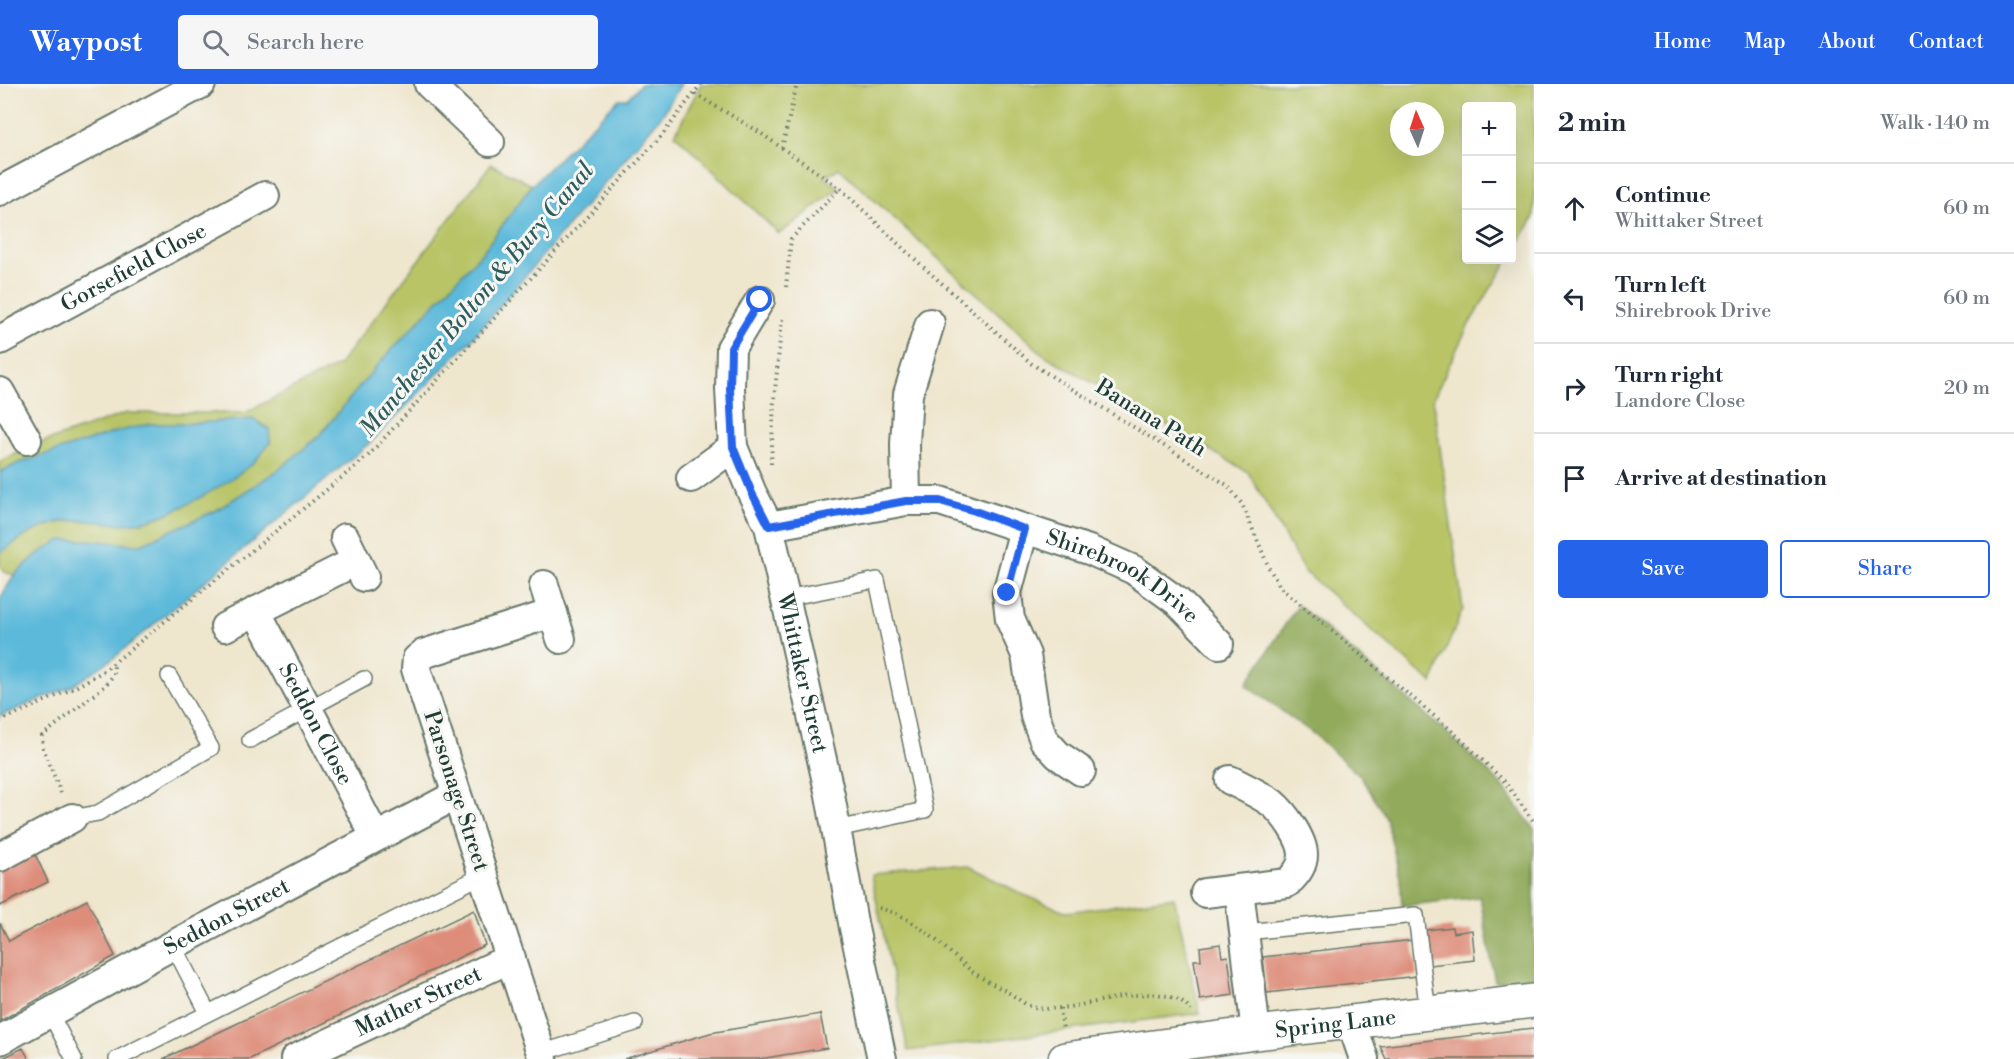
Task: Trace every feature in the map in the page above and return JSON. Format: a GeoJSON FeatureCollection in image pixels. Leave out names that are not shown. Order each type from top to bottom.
{"type":"FeatureCollection","features":[{"type":"Feature","properties":{"kind":"main road","name":"Spring Lane"},"geometry":{"type":"LineString","coordinates":[[1065,1047],[1205,1040],[1534,1001]]}},
{"type":"Feature","properties":{"kind":"street"},"geometry":{"type":"LineString","coordinates":[[0,191],[201,84]]}},
{"type":"Feature","properties":{"kind":"street"},"geometry":{"type":"LineString","coordinates":[[429,84],[489,142]]}},
{"type":"Feature","properties":{"kind":"street","name":"Gorsefield Close"},"geometry":{"type":"LineString","coordinates":[[0,340],[265,196]]}},
{"type":"Feature","properties":{"kind":"street","name":"Whittaker Street"},"geometry":{"type":"LineString","coordinates":[[776,302],[731,348],[730,389],[733,447],[769,526],[837,830],[849,901],[882,1059]]}},
{"type":"Feature","properties":{"kind":"street"},"geometry":{"type":"LineString","coordinates":[[906,501],[904,444],[908,394],[930,323]]}},
{"type":"Feature","properties":{"kind":"street"},"geometry":{"type":"LineString","coordinates":[[0,392],[27,440]]}},
{"type":"Feature","properties":{"kind":"street"},"geometry":{"type":"LineString","coordinates":[[691,478],[733,447]]}},
{"type":"Feature","properties":{"kind":"street","name":"Shirebrook Drive"},"geometry":{"type":"LineString","coordinates":[[769,526],[906,501],[940,501],[1089,550],[1134,570],[1178,602],[1219,644]]}},
{"type":"Feature","properties":{"kind":"street"},"geometry":{"type":"LineString","coordinates":[[1024,529],[1007,593],[1010,619],[1026,655],[1035,716],[1044,740],[1058,755],[1080,771]]}},
{"type":"Feature","properties":{"kind":"street"},"geometry":{"type":"LineString","coordinates":[[225,627],[355,559]]}},
{"type":"Feature","properties":{"kind":"street","name":"Parsonage Street"},"geometry":{"type":"LineString","coordinates":[[542,1056],[416,669],[417,659],[423,654],[557,626],[544,585]]}},
{"type":"Feature","properties":{"kind":"street","name":"Seddon Close"},"geometry":{"type":"LineString","coordinates":[[256,611],[375,836]]}},
{"type":"Feature","properties":{"kind":"street"},"geometry":{"type":"LineString","coordinates":[[1204,893],[1287,882],[1295,876],[1303,855],[1296,834],[1281,812],[1270,802],[1230,780]]}},
{"type":"Feature","properties":{"kind":"street","name":"Seddon Street"},"geometry":{"type":"LineString","coordinates":[[0,1040],[375,836],[456,795]]}},
{"type":"Feature","properties":{"kind":"street"},"geometry":{"type":"LineString","coordinates":[[0,857],[72,818]]}},
{"type":"Feature","properties":{"kind":"street"},"geometry":{"type":"LineString","coordinates":[[1239,889],[1256,1033]]}},
{"type":"Feature","properties":{"kind":"street","name":"Mather Street"},"geometry":{"type":"LineString","coordinates":[[295,1059],[510,958]]}},
{"type":"Feature","properties":{"kind":"street"},"geometry":{"type":"LineString","coordinates":[[1351,1022],[1364,1059]]}},
{"type":"Feature","properties":{"kind":"lane"},"geometry":{"type":"LineString","coordinates":[[786,598],[877,580],[925,810],[837,830]]}},
{"type":"Feature","properties":{"kind":"lane"},"geometry":{"type":"LineString","coordinates":[[72,818],[98,813],[211,748],[169,676]]}},
{"type":"Feature","properties":{"kind":"lane"},"geometry":{"type":"LineString","coordinates":[[250,740],[364,679]]}},
{"type":"Feature","properties":{"kind":"lane"},"geometry":{"type":"LineString","coordinates":[[117,1059],[483,875]]}},
{"type":"Feature","properties":{"kind":"lane"},"geometry":{"type":"LineString","coordinates":[[1245,932],[1416,915],[1428,1013]]}},
{"type":"Feature","properties":{"kind":"lane"},"geometry":{"type":"LineString","coordinates":[[173,945],[208,1013]]}},
{"type":"Feature","properties":{"kind":"lane"},"geometry":{"type":"LineString","coordinates":[[50,1012],[74,1059]]}},
{"type":"Feature","properties":{"kind":"lane"},"geometry":{"type":"LineString","coordinates":[[542,1056],[635,1023]]}},
{"type":"Feature","properties":{"kind":"path"},"geometry":{"type":"LineString","coordinates":[[0,721],[72,689],[105,670],[367,457],[663,134],[701,84]]}},
{"type":"Feature","properties":{"kind":"path"},"geometry":{"type":"LineString","coordinates":[[782,148],[797,84]]}},
{"type":"Feature","properties":{"kind":"path","name":"Banana Path"},"geometry":{"type":"LineString","coordinates":[[695,94],[756,130],[840,188],[910,255],[1032,364],[1227,485],[1242,504],[1269,568],[1281,588],[1451,730],[1504,781],[1534,822]]}},
{"type":"Feature","properties":{"kind":"path"},"geometry":{"type":"LineString","coordinates":[[752,493],[771,474],[776,302],[791,239],[840,188]]}},
{"type":"Feature","properties":{"kind":"path"},"geometry":{"type":"LineString","coordinates":[[72,818],[46,757],[42,736],[105,686],[114,674],[114,663]]}},
{"type":"Feature","properties":{"kind":"path"},"geometry":{"type":"LineString","coordinates":[[849,901],[895,912],[939,941],[974,972],[1032,1007],[1060,1008],[1114,997],[1157,994],[1184,1002],[1199,1021],[1205,1040]]}},
{"type":"Feature","properties":{"kind":"path"},"geometry":{"type":"LineString","coordinates":[[1060,1008],[1065,1047]]}},
{"type":"Feature","properties":{"kind":"green space"},"geometry":{"type":"Polygon","coordinates":[[[701,84],[1534,84],[1534,217],[1516,247],[1516,102],[1462,102],[1462,264],[1506,264],[1468,326],[1433,399],[1463,609],[1432,683],[1304,571],[1248,472],[1044,355],[839,168],[824,177],[840,188],[779,234],[675,134],[701,84]]]}},
{"type":"Feature","properties":{"kind":"green space"},"geometry":{"type":"Polygon","coordinates":[[[491,164],[532,185],[482,253],[375,368],[319,436],[277,471],[217,510],[139,545],[118,544],[40,552],[14,575],[4,572],[0,566],[0,553],[43,527],[78,521],[133,523],[152,519],[188,503],[223,480],[270,443],[269,429],[253,419],[150,424],[119,431],[19,463],[0,472],[0,461],[41,443],[127,413],[245,413],[339,365],[491,164]]]}},
{"type":"Feature","properties":{"kind":"green space"},"geometry":{"type":"Polygon","coordinates":[[[1298,605],[1445,731],[1501,784],[1534,829],[1534,977],[1495,982],[1480,897],[1402,906],[1400,877],[1386,818],[1362,778],[1315,735],[1246,685],[1298,605]]]}},
{"type":"Feature","properties":{"kind":"green space"},"geometry":{"type":"Polygon","coordinates":[[[969,867],[1024,895],[1067,912],[1174,897],[1200,1013],[908,1051],[871,875],[969,867]]]}},
{"type":"Feature","properties":{"kind":"water","name":"Manchester Bolton & Bury Canal"},"geometry":{"type":"Polygon","coordinates":[[[641,84],[681,84],[663,114],[471,340],[372,441],[114,658],[72,686],[0,716],[0,599],[14,575],[40,552],[61,540],[139,545],[217,510],[277,471],[319,436],[375,368],[482,253],[532,185],[619,99],[627,99],[641,84]]]}},
{"type":"Feature","properties":{"kind":"water"},"geometry":{"type":"Polygon","coordinates":[[[253,419],[269,429],[270,443],[252,464],[196,500],[164,515],[134,523],[113,524],[79,520],[57,523],[27,535],[0,553],[0,472],[19,463],[119,431],[150,424],[253,419]]]}},
{"type":"Feature","properties":{"kind":"building"},"geometry":{"type":"Polygon","coordinates":[[[34,852],[48,882],[0,906],[0,869],[34,852]]]}},
{"type":"Feature","properties":{"kind":"building"},"geometry":{"type":"Polygon","coordinates":[[[87,900],[115,956],[0,1021],[0,923],[9,941],[87,900]]]}},
{"type":"Feature","properties":{"kind":"building"},"geometry":{"type":"Polygon","coordinates":[[[474,910],[485,945],[250,1059],[163,1059],[474,910]]]}},
{"type":"Feature","properties":{"kind":"building"},"geometry":{"type":"Polygon","coordinates":[[[1452,927],[1453,933],[1472,930],[1475,960],[1430,965],[1426,930],[1452,927]]]}},
{"type":"Feature","properties":{"kind":"building"},"geometry":{"type":"Polygon","coordinates":[[[1413,940],[1417,976],[1267,993],[1263,957],[1413,940]]]}},
{"type":"Feature","properties":{"kind":"building"},"geometry":{"type":"Polygon","coordinates":[[[1220,944],[1222,957],[1228,956],[1233,995],[1200,1000],[1194,960],[1201,960],[1200,947],[1220,944]]]}},
{"type":"Feature","properties":{"kind":"building"},"geometry":{"type":"Polygon","coordinates":[[[820,1014],[827,1048],[759,1059],[624,1059],[710,1033],[820,1014]]]}},
{"type":"Feature","properties":{"kind":"building"},"geometry":{"type":"Polygon","coordinates":[[[1534,1028],[1534,1059],[1386,1059],[1380,1046],[1534,1028]]]}},
{"type":"Feature","properties":{"kind":"building"},"geometry":{"type":"Polygon","coordinates":[[[23,1048],[29,1059],[1,1059],[23,1048]]]}},
{"type":"Feature","properties":{"kind":"route"},"geometry":{"type":"LineString","coordinates":[[760,300],[731,348],[730,389],[733,447],[769,526],[906,501],[940,501],[1024,529],[1007,593]]}}]}
